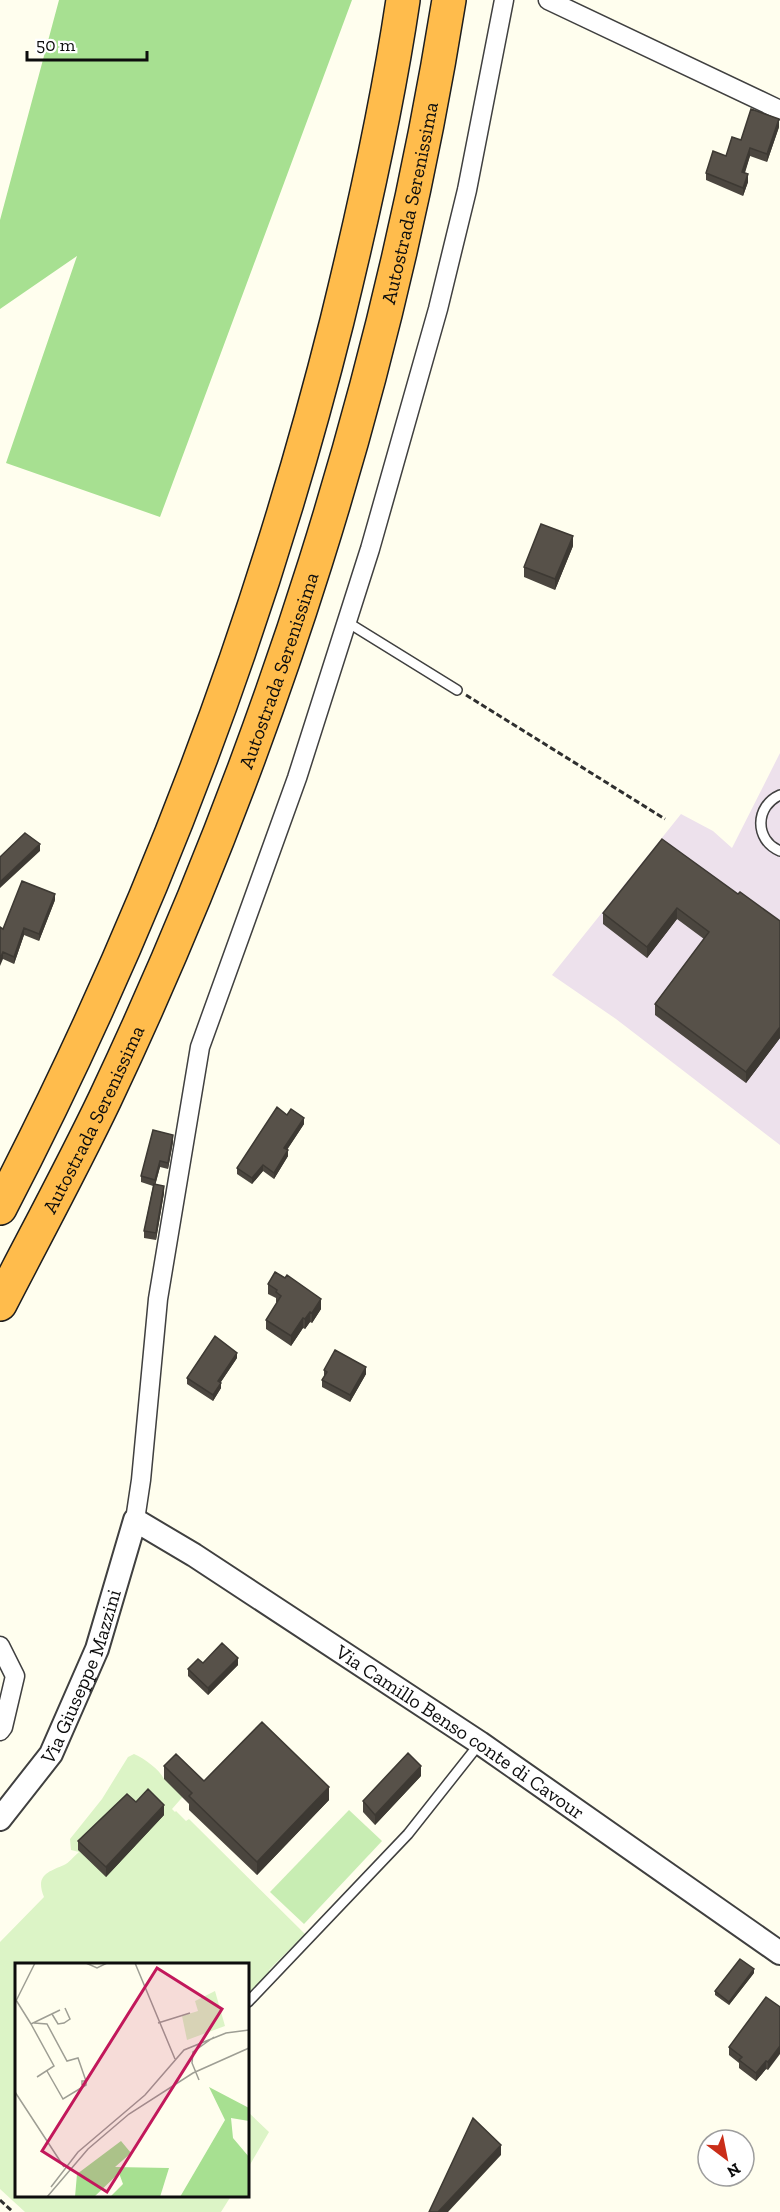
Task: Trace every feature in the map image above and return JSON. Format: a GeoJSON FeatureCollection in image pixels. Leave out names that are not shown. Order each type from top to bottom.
{"type":"FeatureCollection","features":[{"type":"Feature","properties":{"kind":"highway"},"geometry":{"type":"LineString","coordinates":[[0,1208],[66,1078],[111,976],[152,879],[233,670],[302,453],[329,351],[378,141],[404,0]]}},
{"type":"Feature","properties":{"kind":"highway","name":"Autostrada Serenissima"},"geometry":{"type":"LineString","coordinates":[[0,1304],[104,1100],[148,1003],[218,834],[277,678],[310,582],[376,351],[421,155],[449,0]]}},
{"type":"Feature","properties":{"kind":"street"},"geometry":{"type":"LineString","coordinates":[[135,1520],[141,1480],[158,1299],[200,1047],[297,778],[370,549],[438,309],[466,190],[504,0]]}},
{"type":"Feature","properties":{"kind":"street"},"geometry":{"type":"LineString","coordinates":[[548,0],[780,110]]}},
{"type":"Feature","properties":{"kind":"street","name":"Via Camillo Benso conte di Cavour"},"geometry":{"type":"LineString","coordinates":[[135,1520],[203,1561],[480,1743],[780,1953]]}},
{"type":"Feature","properties":{"kind":"street","name":"Via Giuseppe Mazzini"},"geometry":{"type":"LineString","coordinates":[[0,1818],[51,1754],[97,1649],[135,1520]]}},
{"type":"Feature","properties":{"kind":"street"},"geometry":{"type":"LineString","coordinates":[[0,1647],[15,1676],[3,1727],[0,1731]]}},
{"type":"Feature","properties":{"kind":"lane"},"geometry":{"type":"LineString","coordinates":[[347,621],[457,690]]}},
{"type":"Feature","properties":{"kind":"lane"},"geometry":{"type":"LineString","coordinates":[[780,795],[769,801],[764,809],[760,826],[768,843],[780,851]]}},
{"type":"Feature","properties":{"kind":"lane"},"geometry":{"type":"LineString","coordinates":[[249,2001],[408,1834],[480,1743]]}},
{"type":"Feature","properties":{"kind":"path"},"geometry":{"type":"LineString","coordinates":[[457,690],[665,819]]}},
{"type":"Feature","properties":{"kind":"path"},"geometry":{"type":"LineString","coordinates":[[0,2200],[13,2212]]}},
{"type":"Feature","properties":{"kind":"shaded area"},"geometry":{"type":"Polygon","coordinates":[[[780,753],[780,1145],[616,1019],[552,975],[681,814],[713,831],[732,848],[780,753]]]}},
{"type":"Feature","properties":{"kind":"green space"},"geometry":{"type":"Polygon","coordinates":[[[59,0],[352,0],[160,517],[6,463],[77,256],[0,309],[0,220],[59,0]]]}},
{"type":"Feature","properties":{"kind":"green space"},"geometry":{"type":"Polygon","coordinates":[[[134,1754],[143,1759],[164,1779],[194,1784],[172,1809],[186,1821],[189,1819],[305,1934],[269,1970],[274,1975],[249,2001],[249,1963],[15,1963],[15,2197],[230,2197],[221,2212],[25,2212],[0,2189],[0,1942],[44,1897],[41,1884],[45,1875],[66,1864],[79,1852],[71,1850],[70,1839],[102,1799],[128,1757],[134,1754]]]}},
{"type":"Feature","properties":{"kind":"green space"},"geometry":{"type":"Polygon","coordinates":[[[349,1810],[382,1841],[304,1924],[270,1892],[349,1810]]]}},
{"type":"Feature","properties":{"kind":"green space"},"geometry":{"type":"Polygon","coordinates":[[[249,2113],[269,2132],[249,2166],[249,2113]]]}},
{"type":"Feature","properties":{"kind":"building"},"geometry":{"type":"Polygon","coordinates":[[[751,109],[779,119],[767,154],[750,148],[742,172],[748,174],[743,188],[706,173],[713,151],[726,156],[732,137],[741,140],[751,109]]]}},
{"type":"Feature","properties":{"kind":"building"},"geometry":{"type":"Polygon","coordinates":[[[541,524],[573,536],[555,579],[524,567],[541,524]]]}},
{"type":"Feature","properties":{"kind":"building"},"geometry":{"type":"Polygon","coordinates":[[[25,833],[40,844],[0,882],[0,857],[25,833]]]}},
{"type":"Feature","properties":{"kind":"building"},"geometry":{"type":"Polygon","coordinates":[[[662,839],[780,921],[780,1027],[746,1072],[655,1004],[709,932],[677,908],[647,947],[603,913],[662,839]]]}},
{"type":"Feature","properties":{"kind":"building"},"geometry":{"type":"Polygon","coordinates":[[[22,881],[55,894],[39,934],[24,928],[14,957],[3,952],[0,959],[0,927],[3,929],[22,881]]]}},
{"type":"Feature","properties":{"kind":"building"},"geometry":{"type":"Polygon","coordinates":[[[277,1107],[287,1115],[291,1109],[304,1118],[284,1148],[288,1150],[274,1173],[263,1165],[252,1178],[237,1168],[277,1107]]]}},
{"type":"Feature","properties":{"kind":"building"},"geometry":{"type":"Polygon","coordinates":[[[153,1130],[173,1135],[168,1163],[160,1161],[155,1180],[141,1176],[153,1130]]]}},
{"type":"Feature","properties":{"kind":"building"},"geometry":{"type":"Polygon","coordinates":[[[154,1184],[164,1186],[156,1233],[144,1231],[154,1184]]]}},
{"type":"Feature","properties":{"kind":"building"},"geometry":{"type":"Polygon","coordinates":[[[275,1272],[285,1278],[287,1275],[321,1299],[312,1313],[310,1312],[305,1319],[303,1318],[291,1336],[266,1320],[281,1296],[268,1284],[275,1272]]]}},
{"type":"Feature","properties":{"kind":"building"},"geometry":{"type":"Polygon","coordinates":[[[215,1336],[237,1353],[218,1381],[221,1383],[213,1395],[187,1378],[215,1336]]]}},
{"type":"Feature","properties":{"kind":"building"},"geometry":{"type":"Polygon","coordinates":[[[335,1350],[366,1367],[350,1395],[322,1380],[327,1372],[324,1370],[335,1350]]]}},
{"type":"Feature","properties":{"kind":"building"},"geometry":{"type":"Polygon","coordinates":[[[222,1643],[238,1658],[208,1688],[188,1669],[198,1659],[203,1663],[222,1643]]]}},
{"type":"Feature","properties":{"kind":"building"},"geometry":{"type":"Polygon","coordinates":[[[262,1722],[329,1787],[257,1862],[189,1796],[192,1793],[164,1766],[176,1754],[204,1781],[262,1722]]]}},
{"type":"Feature","properties":{"kind":"building"},"geometry":{"type":"Polygon","coordinates":[[[408,1753],[421,1766],[375,1815],[363,1801],[408,1753]]]}},
{"type":"Feature","properties":{"kind":"building"},"geometry":{"type":"Polygon","coordinates":[[[148,1789],[164,1805],[106,1867],[78,1841],[127,1794],[136,1802],[148,1789]]]}},
{"type":"Feature","properties":{"kind":"building"},"geometry":{"type":"Polygon","coordinates":[[[740,1959],[754,1969],[729,2002],[715,1991],[740,1959]]]}},
{"type":"Feature","properties":{"kind":"building"},"geometry":{"type":"Polygon","coordinates":[[[766,1997],[780,2007],[780,2046],[756,2073],[739,2060],[742,2057],[729,2047],[766,1997]]]}},
{"type":"Feature","properties":{"kind":"building"},"geometry":{"type":"Polygon","coordinates":[[[473,2118],[501,2145],[438,2212],[429,2212],[473,2118]]]}}]}
